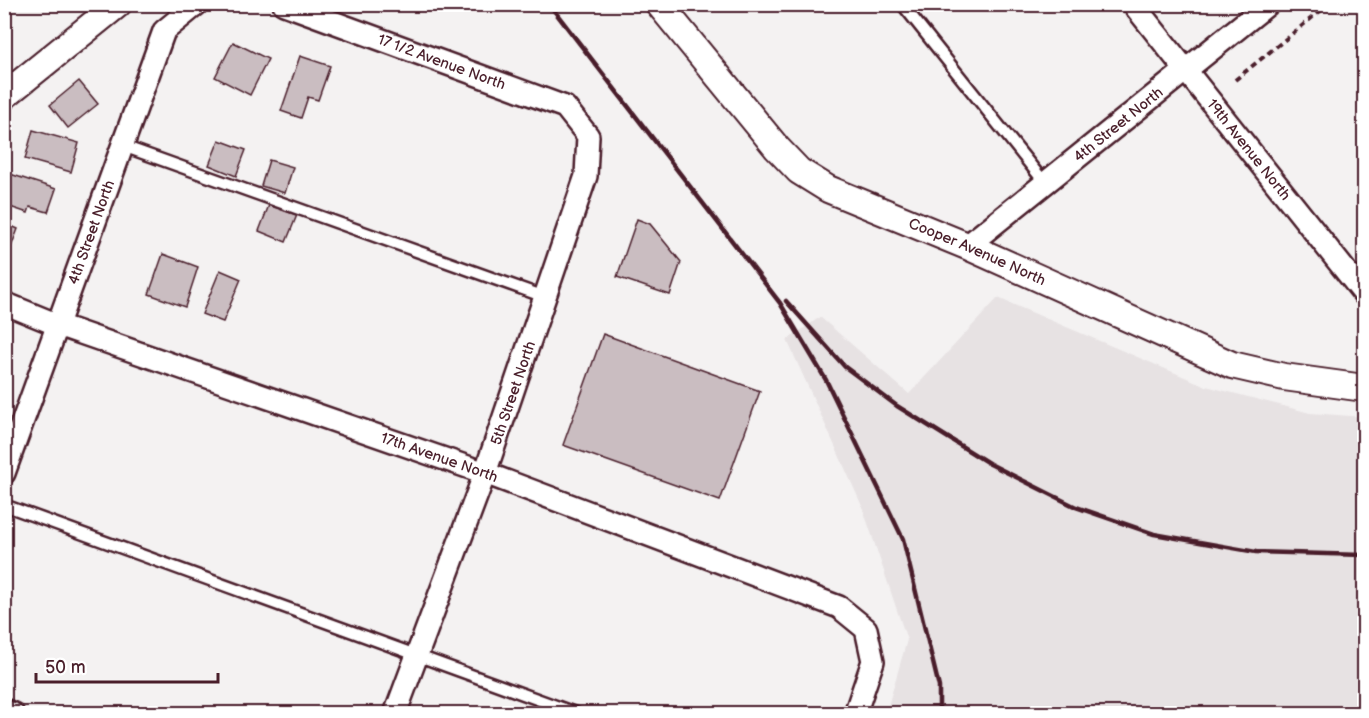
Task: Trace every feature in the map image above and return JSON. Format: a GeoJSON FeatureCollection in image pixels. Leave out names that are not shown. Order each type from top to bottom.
{"type":"FeatureCollection","features":[{"type":"Feature","properties":{"kind":"street"},"geometry":{"type":"LineString","coordinates":[[4,96],[118,4]]}},
{"type":"Feature","properties":{"kind":"street","name":"4th Street North"},"geometry":{"type":"LineString","coordinates":[[4,473],[164,31],[197,4]]}},
{"type":"Feature","properties":{"kind":"street","name":"17 1/2 Avenue North"},"geometry":{"type":"LineString","coordinates":[[284,4],[565,107],[588,136]]}},
{"type":"Feature","properties":{"kind":"street","name":"Cooper Avenue North"},"geometry":{"type":"LineString","coordinates":[[659,4],[799,171],[828,189],[966,246],[1232,365],[1284,377],[1365,388]]}},
{"type":"Feature","properties":{"kind":"street","name":"19th Avenue North"},"geometry":{"type":"LineString","coordinates":[[1133,4],[1365,294]]}},
{"type":"Feature","properties":{"kind":"street","name":"4th Street North"},"geometry":{"type":"LineString","coordinates":[[966,246],[1268,4]]}},
{"type":"Feature","properties":{"kind":"street","name":"5th Street North"},"geometry":{"type":"LineString","coordinates":[[395,714],[485,473],[586,176],[588,136]]}},
{"type":"Feature","properties":{"kind":"street","name":"17th Avenue North"},"geometry":{"type":"LineString","coordinates":[[4,303],[58,325],[485,473],[839,608],[866,629],[873,661],[855,714]]}},
{"type":"Feature","properties":{"kind":"street"},"geometry":{"type":"LineString","coordinates":[[4,711],[13,714]]}},
{"type":"Feature","properties":{"kind":"lane"},"geometry":{"type":"LineString","coordinates":[[902,4],[1045,183]]}},
{"type":"Feature","properties":{"kind":"lane"},"geometry":{"type":"LineString","coordinates":[[123,146],[545,297]]}},
{"type":"Feature","properties":{"kind":"lane"},"geometry":{"type":"LineString","coordinates":[[4,505],[416,657],[578,714]]}},
{"type":"Feature","properties":{"kind":"path"},"geometry":{"type":"LineString","coordinates":[[1235,80],[1329,4]]}},
{"type":"Feature","properties":{"kind":"shaded area"},"geometry":{"type":"Polygon","coordinates":[[[998,298],[1206,386],[1310,413],[1364,417],[1364,713],[886,713],[907,640],[862,506],[787,340],[820,317],[909,394],[998,298]]]}},
{"type":"Feature","properties":{"kind":"building"},"geometry":{"type":"Polygon","coordinates":[[[233,42],[268,59],[250,95],[215,77],[233,42]]]}},
{"type":"Feature","properties":{"kind":"building"},"geometry":{"type":"Polygon","coordinates":[[[300,56],[330,66],[318,100],[308,97],[301,118],[281,111],[300,56]]]}},
{"type":"Feature","properties":{"kind":"building"},"geometry":{"type":"Polygon","coordinates":[[[79,81],[98,104],[68,128],[50,105],[79,81]]]}},
{"type":"Feature","properties":{"kind":"building"},"geometry":{"type":"Polygon","coordinates":[[[33,130],[79,143],[71,172],[25,159],[33,130]]]}},
{"type":"Feature","properties":{"kind":"building"},"geometry":{"type":"Polygon","coordinates":[[[219,140],[246,150],[236,176],[209,165],[219,140]]]}},
{"type":"Feature","properties":{"kind":"building"},"geometry":{"type":"Polygon","coordinates":[[[269,160],[293,167],[285,193],[261,186],[269,160]]]}},
{"type":"Feature","properties":{"kind":"building"},"geometry":{"type":"Polygon","coordinates":[[[4,172],[56,189],[48,212],[30,207],[28,213],[4,205],[4,172]]]}},
{"type":"Feature","properties":{"kind":"building"},"geometry":{"type":"Polygon","coordinates":[[[269,205],[297,215],[286,242],[259,231],[269,205]]]}},
{"type":"Feature","properties":{"kind":"building"},"geometry":{"type":"Polygon","coordinates":[[[637,219],[650,224],[681,262],[670,295],[617,277],[637,219]]]}},
{"type":"Feature","properties":{"kind":"building"},"geometry":{"type":"Polygon","coordinates":[[[4,223],[18,229],[11,247],[4,244],[4,223]]]}},
{"type":"Feature","properties":{"kind":"building"},"geometry":{"type":"Polygon","coordinates":[[[163,254],[198,267],[185,307],[149,294],[163,254]]]}},
{"type":"Feature","properties":{"kind":"building"},"geometry":{"type":"Polygon","coordinates":[[[220,270],[241,279],[223,322],[202,314],[220,270]]]}},
{"type":"Feature","properties":{"kind":"building"},"geometry":{"type":"Polygon","coordinates":[[[603,334],[760,391],[720,501],[563,445],[603,334]]]}},
{"type":"Feature","properties":{"kind":"railway"},"geometry":{"type":"LineString","coordinates":[[549,4],[780,303],[826,380],[903,539],[939,687],[939,714]]}},
{"type":"Feature","properties":{"kind":"railway"},"geometry":{"type":"LineString","coordinates":[[786,301],[845,367],[897,406],[990,464],[1076,507],[1154,534],[1256,552],[1364,555]]}}]}
